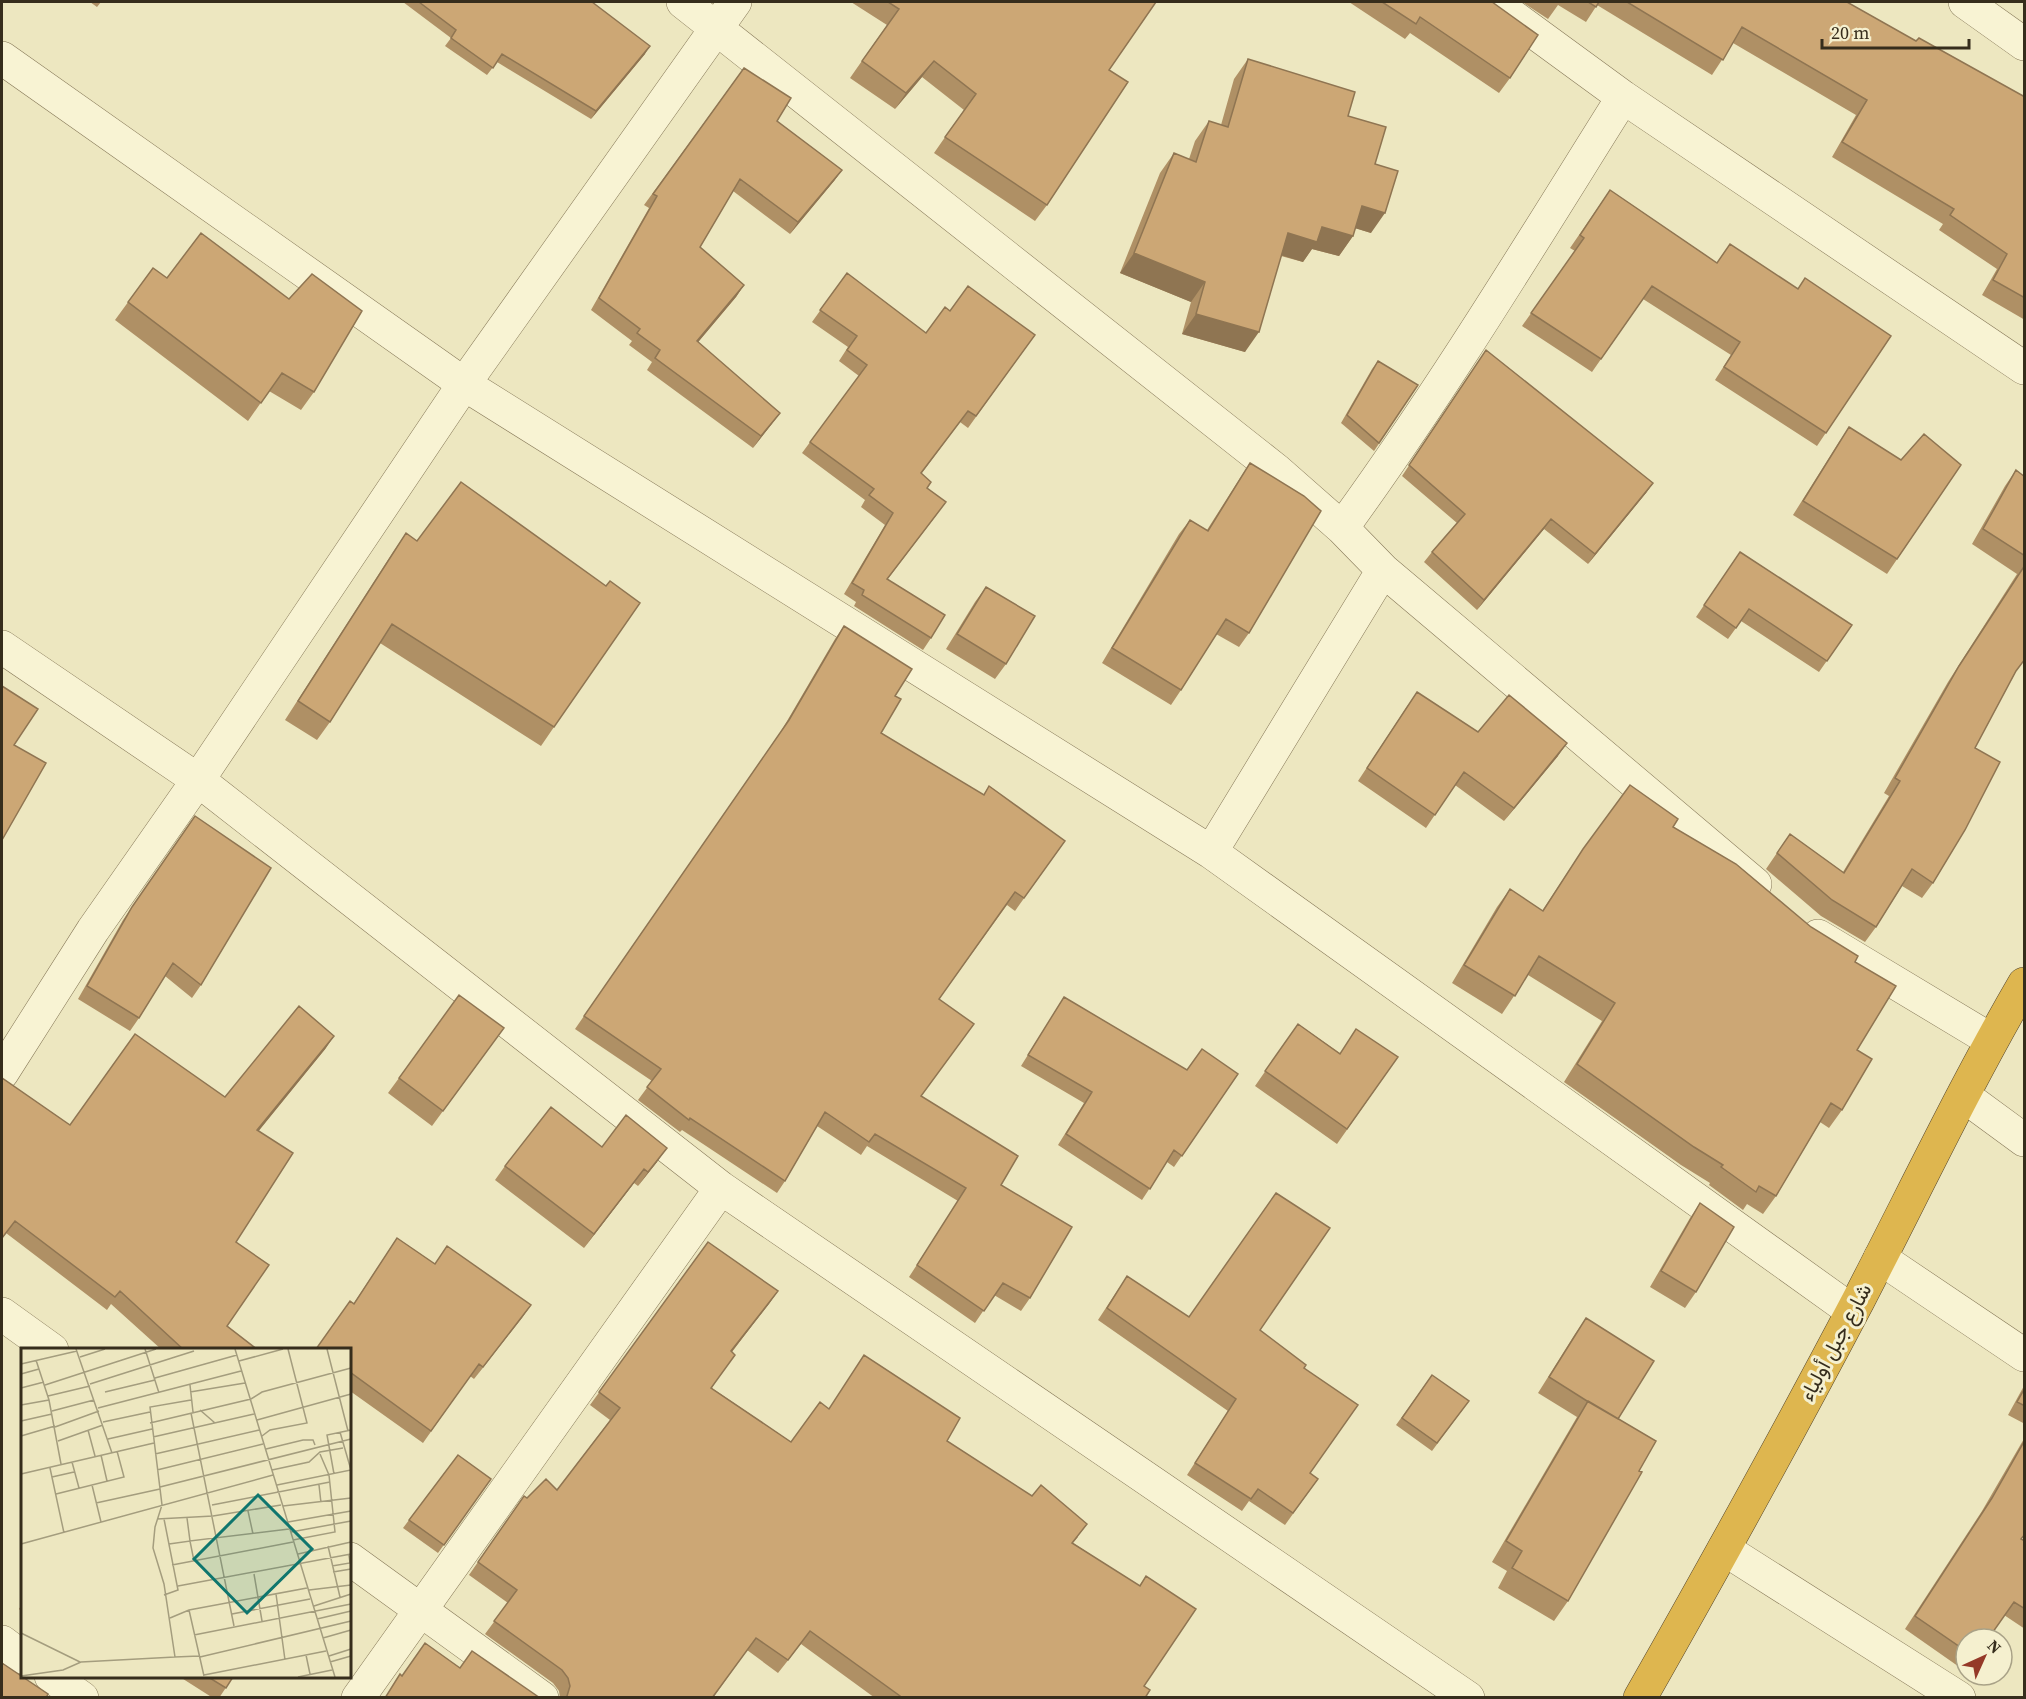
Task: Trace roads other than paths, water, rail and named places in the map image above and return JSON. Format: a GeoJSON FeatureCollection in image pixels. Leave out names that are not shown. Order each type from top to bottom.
{"type":"FeatureCollection","features":[{"type":"Feature","properties":{"kind":"highway","name":"شارع جبل أولياء"},"geometry":{"type":"LineString","coordinates":[[1640,1698],[1724,1549],[1852,1311],[1991,1040],[2025,984]]}},
{"type":"Feature","properties":{"kind":"street"},"geometry":{"type":"LineString","coordinates":[[683,2],[1267,463],[1341,528],[1383,570],[1810,931],[1991,1040]]}},
{"type":"Feature","properties":{"kind":"street"},"geometry":{"type":"LineString","coordinates":[[2,1073],[93,930],[198,780],[464,384],[735,2]]}},
{"type":"Feature","properties":{"kind":"street"},"geometry":{"type":"LineString","coordinates":[[1493,2],[1623,97],[2025,368]]}},
{"type":"Feature","properties":{"kind":"street"},"geometry":{"type":"LineString","coordinates":[[1965,2],[2025,44]]}},
{"type":"Feature","properties":{"kind":"street"},"geometry":{"type":"LineString","coordinates":[[2,58],[464,384],[1211,852],[1852,1311]]}},
{"type":"Feature","properties":{"kind":"street"},"geometry":{"type":"LineString","coordinates":[[1341,528],[1394,456],[1472,338],[1623,97]]}},
{"type":"Feature","properties":{"kind":"street"},"geometry":{"type":"LineString","coordinates":[[1211,852],[1383,570]]}},
{"type":"Feature","properties":{"kind":"street"},"geometry":{"type":"LineString","coordinates":[[2,647],[198,780],[721,1188],[1468,1698]]}},
{"type":"Feature","properties":{"kind":"street"},"geometry":{"type":"LineString","coordinates":[[1964,1096],[2025,1140]]}},
{"type":"Feature","properties":{"kind":"street"},"geometry":{"type":"LineString","coordinates":[[358,1698],[721,1188]]}},
{"type":"Feature","properties":{"kind":"street"},"geometry":{"type":"LineString","coordinates":[[1880,1258],[2025,1355]]}},
{"type":"Feature","properties":{"kind":"street"},"geometry":{"type":"LineString","coordinates":[[2,1314],[49,1348]]}},
{"type":"Feature","properties":{"kind":"street"},"geometry":{"type":"LineString","coordinates":[[1724,1549],[1959,1698]]}},
{"type":"Feature","properties":{"kind":"street"},"geometry":{"type":"LineString","coordinates":[[351,1560],[542,1698]]}},
{"type":"Feature","properties":{"kind":"street"},"geometry":{"type":"LineString","coordinates":[[2,1642],[21,1656]]}},
{"type":"Feature","properties":{"kind":"street"},"geometry":{"type":"LineString","coordinates":[[52,1678],[82,1698]]}}]}
